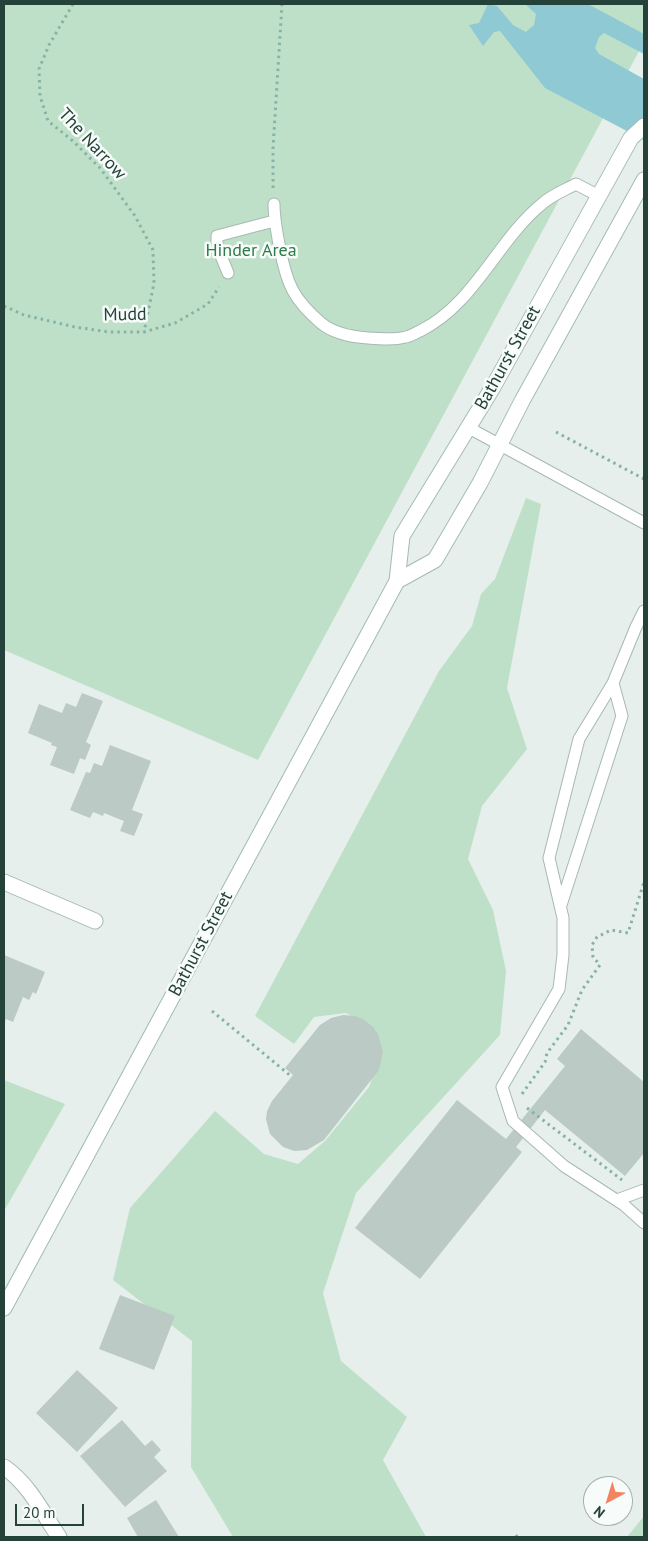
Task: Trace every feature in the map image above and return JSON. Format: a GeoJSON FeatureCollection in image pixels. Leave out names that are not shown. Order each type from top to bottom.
{"type":"FeatureCollection","features":[{"type":"Feature","properties":{"kind":"main road","name":"Bathurst Street"},"geometry":{"type":"LineString","coordinates":[[4,1308],[397,581],[402,536],[468,428],[631,138],[644,126]]}},
{"type":"Feature","properties":{"kind":"main road","name":"Bathurst Street"},"geometry":{"type":"LineString","coordinates":[[397,581],[435,560],[500,446],[527,392],[644,180]]}},
{"type":"Feature","properties":{"kind":"main road"},"geometry":{"type":"LineString","coordinates":[[4,882],[95,921]]}},
{"type":"Feature","properties":{"kind":"main road"},"geometry":{"type":"LineString","coordinates":[[4,1468],[12,1473],[31,1492],[59,1537]]}},
{"type":"Feature","properties":{"kind":"lane"},"geometry":{"type":"LineString","coordinates":[[274,204],[274,221],[285,275],[295,294],[312,315],[326,327],[345,334],[365,338],[394,338],[408,337],[440,318],[464,296],[526,218],[544,202],[576,184],[599,196]]}},
{"type":"Feature","properties":{"kind":"lane"},"geometry":{"type":"LineString","coordinates":[[228,273],[217,246],[217,236],[274,221]]}},
{"type":"Feature","properties":{"kind":"lane"},"geometry":{"type":"LineString","coordinates":[[468,428],[644,523]]}},
{"type":"Feature","properties":{"kind":"lane"},"geometry":{"type":"LineString","coordinates":[[644,610],[613,683],[579,738],[549,858],[563,918],[563,955],[558,989],[502,1087],[513,1121],[564,1166],[617,1200],[644,1223]]}},
{"type":"Feature","properties":{"kind":"lane"},"geometry":{"type":"LineString","coordinates":[[560,906],[622,716],[613,683]]}},
{"type":"Feature","properties":{"kind":"lane"},"geometry":{"type":"LineString","coordinates":[[617,1200],[644,1190]]}},
{"type":"Feature","properties":{"kind":"path","name":"The Narrow"},"geometry":{"type":"LineString","coordinates":[[73,4],[49,44],[39,69],[40,96],[48,121],[73,141],[100,168],[136,216],[153,250],[154,283],[144,332]]}},
{"type":"Feature","properties":{"kind":"path"},"geometry":{"type":"LineString","coordinates":[[274,204],[273,148],[282,4]]}},
{"type":"Feature","properties":{"kind":"path","name":"Mudd"},"geometry":{"type":"LineString","coordinates":[[4,306],[24,315],[75,327],[109,332],[144,332],[175,322],[208,304],[228,273]]}},
{"type":"Feature","properties":{"kind":"path"},"geometry":{"type":"LineString","coordinates":[[556,432],[644,479]]}},
{"type":"Feature","properties":{"kind":"path"},"geometry":{"type":"LineString","coordinates":[[522,1098],[522,1093],[545,1062],[547,1053],[568,1025],[582,990],[600,965],[593,957],[592,945],[597,937],[611,930],[628,933],[644,882]]}},
{"type":"Feature","properties":{"kind":"path"},"geometry":{"type":"LineString","coordinates":[[212,1011],[292,1077]]}},
{"type":"Feature","properties":{"kind":"path"},"geometry":{"type":"LineString","coordinates":[[522,1103],[622,1180],[631,1178]]}},
{"type":"Feature","properties":{"kind":"green space","name":"Hinder Area"},"geometry":{"type":"Polygon","coordinates":[[[4,4],[644,4],[644,42],[258,760],[4,650],[4,4]]]}},
{"type":"Feature","properties":{"kind":"green space"},"geometry":{"type":"Polygon","coordinates":[[[526,498],[541,504],[507,688],[527,749],[482,806],[468,859],[493,910],[506,971],[500,1035],[356,1193],[323,1293],[341,1361],[407,1417],[383,1460],[426,1537],[233,1537],[191,1467],[192,1341],[113,1280],[130,1208],[215,1111],[264,1154],[298,1164],[325,1141],[369,1087],[381,1054],[376,1031],[346,1013],[314,1017],[294,1044],[255,1016],[439,671],[472,626],[481,594],[495,579],[526,498]]]}},
{"type":"Feature","properties":{"kind":"green space"},"geometry":{"type":"Polygon","coordinates":[[[4,1080],[65,1104],[4,1211],[4,1080]]]}},
{"type":"Feature","properties":{"kind":"green space"},"geometry":{"type":"Polygon","coordinates":[[[644,1516],[644,1537],[627,1537],[644,1516]]]}},
{"type":"Feature","properties":{"kind":"water"},"geometry":{"type":"Polygon","coordinates":[[[488,4],[497,6],[513,25],[526,32],[534,25],[536,14],[525,4],[588,4],[644,34],[644,54],[604,33],[599,37],[595,48],[599,54],[644,79],[644,140],[545,88],[500,31],[494,32],[483,46],[469,25],[479,23],[488,4]]]}},
{"type":"Feature","properties":{"kind":"building"},"geometry":{"type":"Polygon","coordinates":[[[82,693],[103,701],[86,742],[91,745],[85,760],[80,758],[74,774],[50,765],[57,747],[28,733],[39,704],[62,713],[66,703],[76,707],[82,693]]]}},
{"type":"Feature","properties":{"kind":"building"},"geometry":{"type":"Polygon","coordinates":[[[110,745],[151,761],[132,810],[143,814],[134,836],[120,831],[124,821],[104,813],[103,816],[93,812],[90,818],[70,810],[86,772],[90,773],[94,763],[102,766],[110,745]]]}},
{"type":"Feature","properties":{"kind":"building"},"geometry":{"type":"Polygon","coordinates":[[[4,955],[45,972],[36,994],[33,992],[29,1000],[23,997],[13,1022],[6,1019],[4,1023],[4,955]]]}},
{"type":"Feature","properties":{"kind":"building"},"geometry":{"type":"Polygon","coordinates":[[[343,1015],[363,1019],[378,1034],[383,1052],[379,1070],[324,1140],[307,1150],[294,1151],[283,1147],[270,1134],[266,1119],[267,1111],[272,1101],[293,1075],[285,1068],[320,1025],[331,1018],[343,1015]]]}},
{"type":"Feature","properties":{"kind":"building"},"geometry":{"type":"Polygon","coordinates":[[[581,1029],[644,1082],[644,1153],[625,1176],[545,1110],[516,1147],[522,1152],[420,1279],[355,1228],[457,1100],[506,1139],[565,1066],[557,1059],[581,1029]]]}},
{"type":"Feature","properties":{"kind":"building"},"geometry":{"type":"Polygon","coordinates":[[[120,1295],[175,1316],[154,1370],[99,1349],[120,1295]]]}},
{"type":"Feature","properties":{"kind":"building"},"geometry":{"type":"Polygon","coordinates":[[[77,1370],[118,1408],[77,1452],[36,1413],[77,1370]]]}},
{"type":"Feature","properties":{"kind":"building"},"geometry":{"type":"Polygon","coordinates":[[[122,1420],[145,1446],[152,1440],[161,1450],[154,1457],[167,1471],[125,1507],[80,1456],[122,1420]]]}},
{"type":"Feature","properties":{"kind":"building"},"geometry":{"type":"Polygon","coordinates":[[[156,1500],[179,1537],[138,1537],[127,1518],[156,1500]]]}}]}
